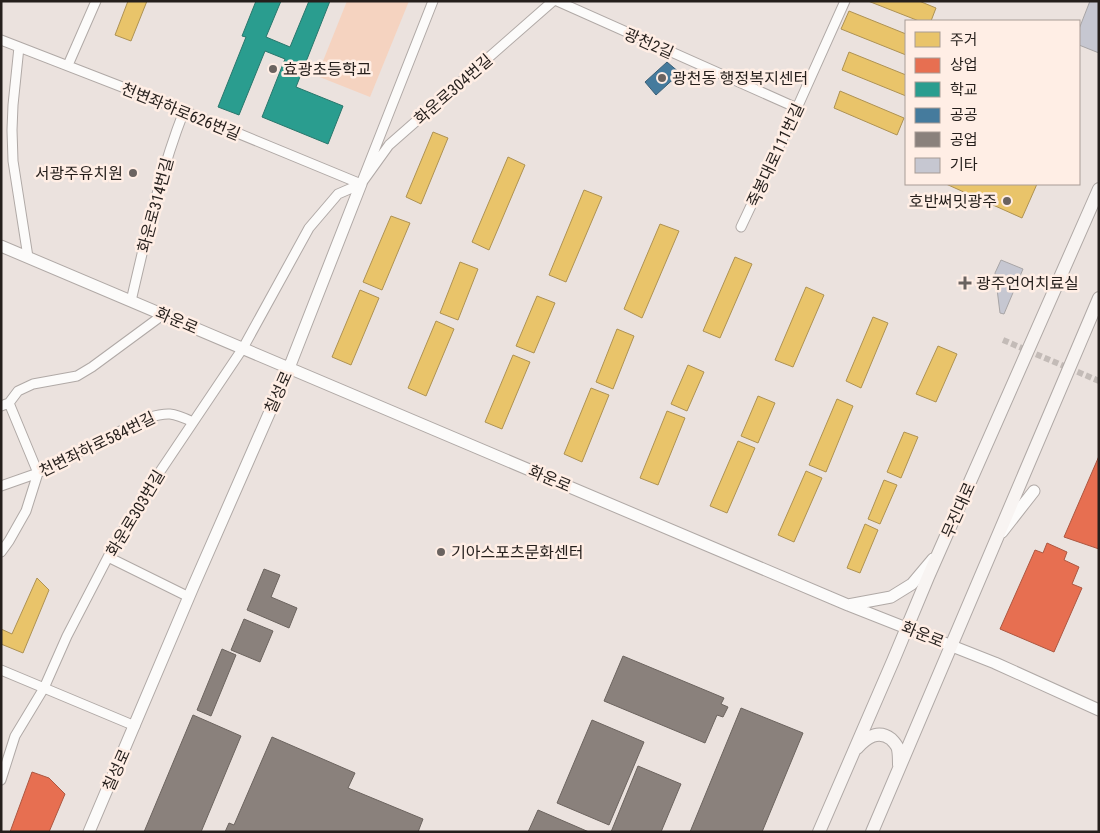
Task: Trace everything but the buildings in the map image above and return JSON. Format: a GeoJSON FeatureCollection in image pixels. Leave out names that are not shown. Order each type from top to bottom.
{"type":"FeatureCollection","features":[{"type":"Feature","properties":{"kind":"main road","name":"무진대로"},"geometry":{"type":"LineString","coordinates":[[819,832],[939,552],[1099,189]]}},
{"type":"Feature","properties":{"kind":"main road"},"geometry":{"type":"LineString","coordinates":[[872,832],[1099,298]]}},
{"type":"Feature","properties":{"kind":"main road"},"geometry":{"type":"LineString","coordinates":[[852,754],[865,740],[872,736],[880,734],[887,736],[898,748],[898,770]]}},
{"type":"Feature","properties":{"kind":"street"},"geometry":{"type":"LineString","coordinates":[[68,65],[96,1]]}},
{"type":"Feature","properties":{"kind":"street","name":"화운로304번길"},"geometry":{"type":"LineString","coordinates":[[361,184],[433,1]]}},
{"type":"Feature","properties":{"kind":"street","name":"화운로304번길"},"geometry":{"type":"LineString","coordinates":[[361,184],[389,146],[553,1]]}},
{"type":"Feature","properties":{"kind":"street","name":"광천2길"},"geometry":{"type":"LineString","coordinates":[[557,1],[797,108]]}},
{"type":"Feature","properties":{"kind":"street","name":"죽봉대로111번길"},"geometry":{"type":"LineString","coordinates":[[741,227],[845,1]]}},
{"type":"Feature","properties":{"kind":"street","name":"천변좌하로626번길"},"geometry":{"type":"LineString","coordinates":[[1,40],[184,111],[361,184]]}},
{"type":"Feature","properties":{"kind":"street"},"geometry":{"type":"LineString","coordinates":[[19,47],[13,105],[13,161],[28,257]]}},
{"type":"Feature","properties":{"kind":"street","name":"화운로314번길"},"geometry":{"type":"LineString","coordinates":[[131,301],[154,204],[184,111]]}},
{"type":"Feature","properties":{"kind":"street"},"geometry":{"type":"LineString","coordinates":[[243,348],[310,228],[338,194],[361,184]]}},
{"type":"Feature","properties":{"kind":"street","name":"칠성로"},"geometry":{"type":"LineString","coordinates":[[89,832],[289,368],[361,184]]}},
{"type":"Feature","properties":{"kind":"street","name":"화운로"},"geometry":{"type":"LineString","coordinates":[[1,246],[848,604],[995,663],[1099,710]]}},
{"type":"Feature","properties":{"kind":"street"},"geometry":{"type":"LineString","coordinates":[[1,552],[26,511],[38,473],[5,404],[18,391],[33,384],[77,376],[164,314]]}},
{"type":"Feature","properties":{"kind":"street","name":"화운로303번길"},"geometry":{"type":"LineString","coordinates":[[1,780],[15,736],[44,688],[67,636],[108,557],[157,476],[243,348]]}},
{"type":"Feature","properties":{"kind":"street","name":"천변좌하로584번길"},"geometry":{"type":"LineString","coordinates":[[1,486],[38,473],[146,418],[164,413],[194,422]]}},
{"type":"Feature","properties":{"kind":"street"},"geometry":{"type":"LineString","coordinates":[[994,544],[1034,491]]}},
{"type":"Feature","properties":{"kind":"street"},"geometry":{"type":"LineString","coordinates":[[848,604],[891,597],[912,584],[939,552]]}},
{"type":"Feature","properties":{"kind":"street"},"geometry":{"type":"LineString","coordinates":[[108,557],[189,597]]}},
{"type":"Feature","properties":{"kind":"street"},"geometry":{"type":"LineString","coordinates":[[1,670],[135,726]]}},
{"type":"Feature","properties":{"kind":"shaded area"},"geometry":{"type":"Polygon","coordinates":[[[347,1],[409,1],[370,97],[317,76],[347,1]]]}},
{"type":"Feature","properties":{"kind":"tunnel"},"geometry":{"type":"LineString","coordinates":[[1003,340],[1099,381]]}},
{"type":"Feature","properties":{"kind":"place","name":"효광초등학교"},"geometry":{"type":"Point","coordinates":[273,69]}},
{"type":"Feature","properties":{"kind":"place","name":"광천동 행정복지센터"},"geometry":{"type":"Point","coordinates":[662,78]}},
{"type":"Feature","properties":{"kind":"place","name":"서광주유치원"},"geometry":{"type":"Point","coordinates":[133,173]}},
{"type":"Feature","properties":{"kind":"place","name":"호반써밋광주"},"geometry":{"type":"Point","coordinates":[1007,201]}},
{"type":"Feature","properties":{"kind":"place","name":"광주언어치료실"},"geometry":{"type":"Point","coordinates":[965,283]}},
{"type":"Feature","properties":{"kind":"place","name":"기아스포츠문화센터"},"geometry":{"type":"Point","coordinates":[441,552]}}]}
